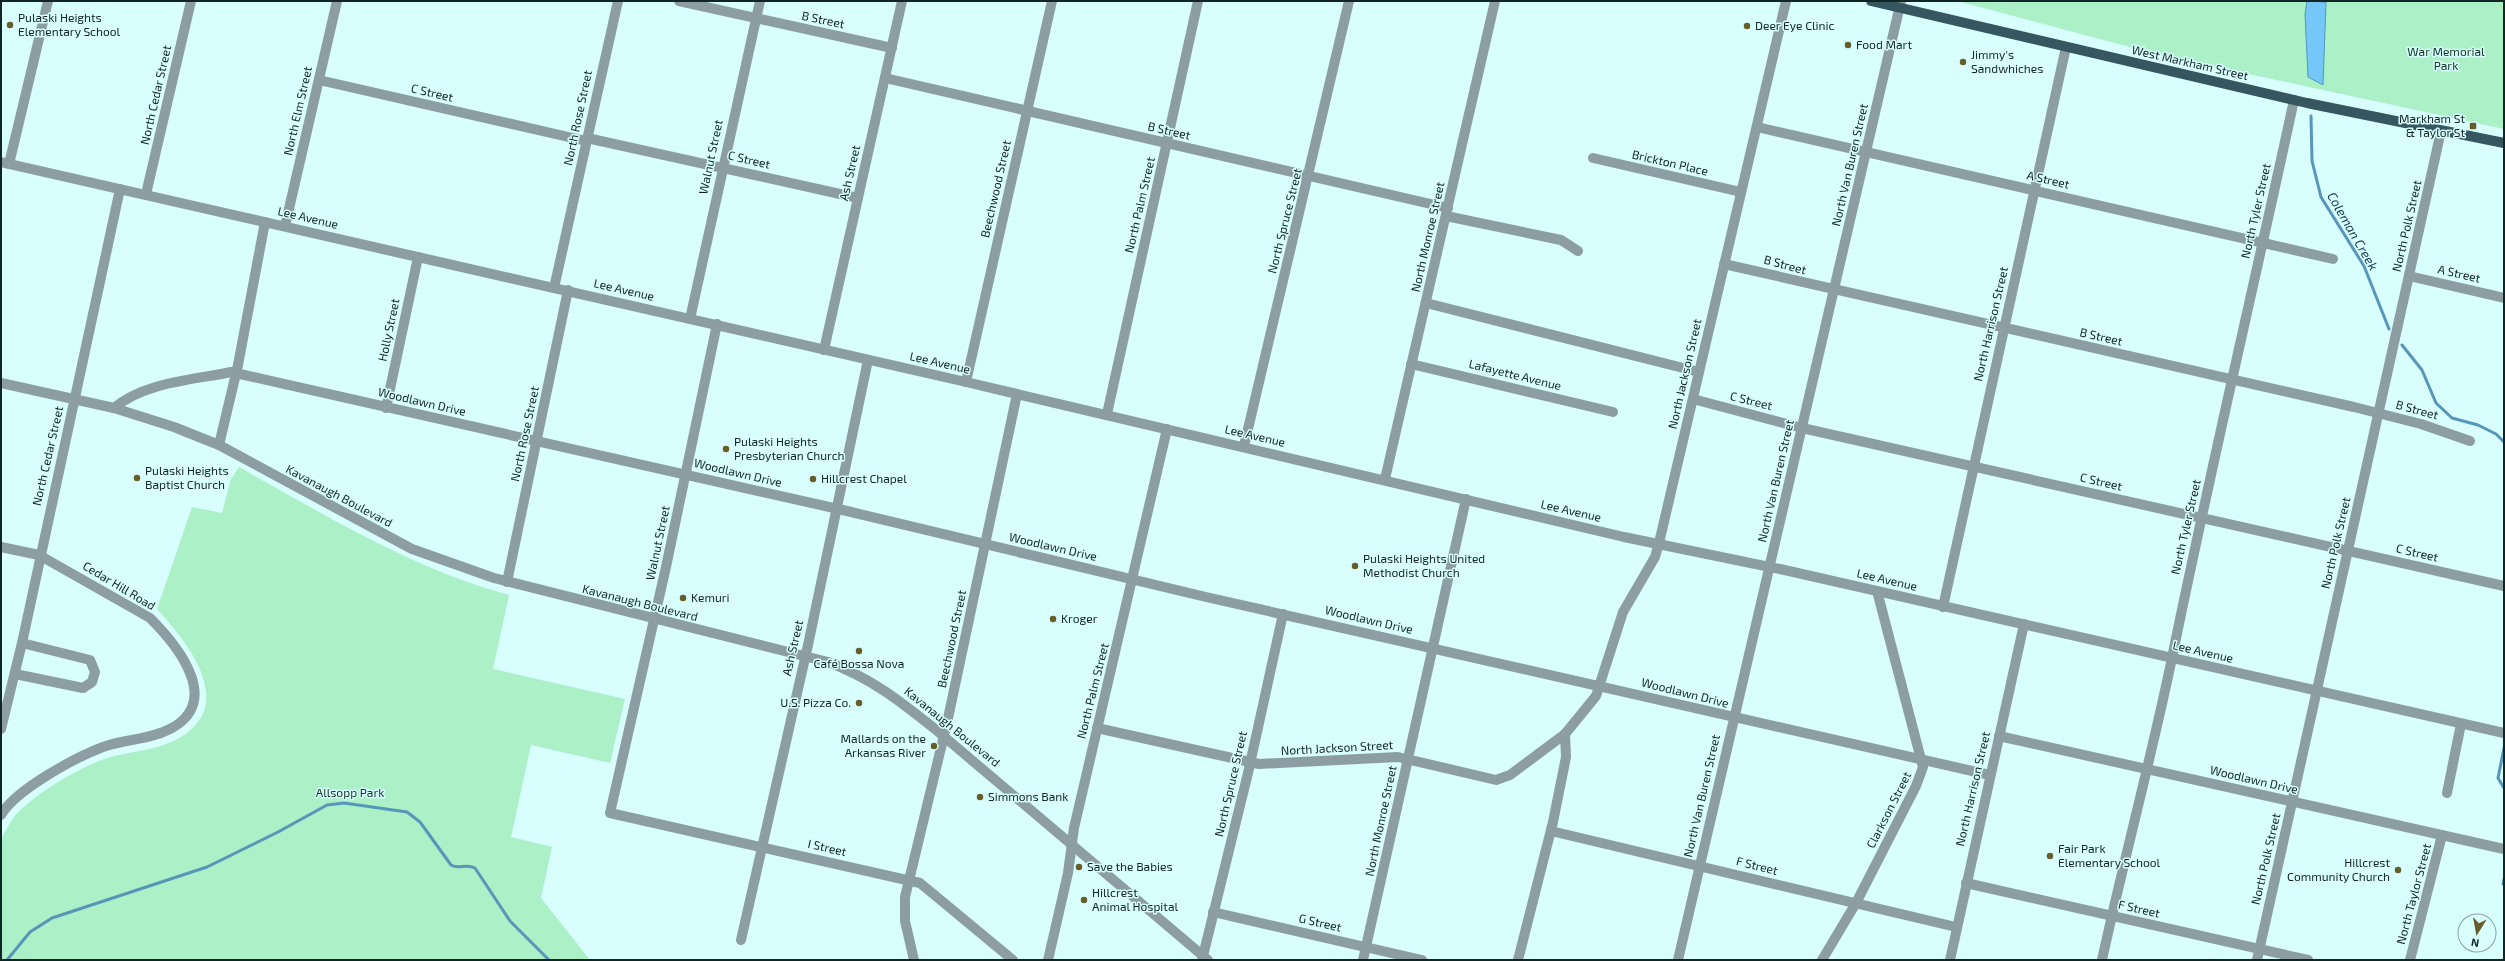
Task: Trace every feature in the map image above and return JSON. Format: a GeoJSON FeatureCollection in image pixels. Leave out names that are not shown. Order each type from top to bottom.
{"type":"FeatureCollection","features":[{"type":"Feature","properties":{"kind":"main road","name":"West Markham Street"},"geometry":{"type":"LineString","coordinates":[[1871,1],[1900,4],[2066,47],[2294,100],[2504,143]]}},
{"type":"Feature","properties":{"kind":"street"},"geometry":{"type":"LineString","coordinates":[[5,163],[48,1]]}},
{"type":"Feature","properties":{"kind":"street","name":"North Cedar Street"},"geometry":{"type":"LineString","coordinates":[[146,194],[191,1]]}},
{"type":"Feature","properties":{"kind":"street","name":"North Elm Street"},"geometry":{"type":"LineString","coordinates":[[285,226],[337,1]]}},
{"type":"Feature","properties":{"kind":"street","name":"North Rose Street"},"geometry":{"type":"LineString","coordinates":[[554,288],[618,1]]}},
{"type":"Feature","properties":{"kind":"street","name":"B Street"},"geometry":{"type":"LineString","coordinates":[[679,1],[892,48]]}},
{"type":"Feature","properties":{"kind":"street","name":"Walnut Street"},"geometry":{"type":"LineString","coordinates":[[690,318],[760,1]]}},
{"type":"Feature","properties":{"kind":"street","name":"Ash Street"},"geometry":{"type":"LineString","coordinates":[[824,350],[902,1]]}},
{"type":"Feature","properties":{"kind":"street","name":"Beechwood Street"},"geometry":{"type":"LineString","coordinates":[[966,382],[1052,1]]}},
{"type":"Feature","properties":{"kind":"street","name":"North Palm Street"},"geometry":{"type":"LineString","coordinates":[[1107,414],[1198,1]]}},
{"type":"Feature","properties":{"kind":"street","name":"North Spruce Street"},"geometry":{"type":"LineString","coordinates":[[1244,446],[1309,176],[1349,1]]}},
{"type":"Feature","properties":{"kind":"street","name":"North Monroe Street"},"geometry":{"type":"LineString","coordinates":[[1385,479],[1494,1]]}},
{"type":"Feature","properties":{"kind":"street","name":"North Jackson Street"},"geometry":{"type":"LineString","coordinates":[[1098,728],[1250,763],[1277,764],[1386,757],[1408,760],[1500,779],[1565,734],[1596,696],[1623,612],[1655,557],[1660,542],[1740,192],[1757,127],[1786,1]]}},
{"type":"Feature","properties":{"kind":"street","name":"North Van Buren Street"},"geometry":{"type":"LineString","coordinates":[[1678,960],[1733,718],[1835,291],[1900,4]]}},
{"type":"Feature","properties":{"kind":"street","name":"North Harrison Street"},"geometry":{"type":"LineString","coordinates":[[1943,607],[2066,47]]}},
{"type":"Feature","properties":{"kind":"street","name":"B Street"},"geometry":{"type":"LineString","coordinates":[[885,78],[1309,176],[1561,240],[1578,251]]}},
{"type":"Feature","properties":{"kind":"street","name":"C Street"},"geometry":{"type":"LineString","coordinates":[[319,80],[587,140],[858,198]]}},
{"type":"Feature","properties":{"kind":"street","name":"North Tyler Street"},"geometry":{"type":"LineString","coordinates":[[2102,960],[2172,658],[2185,587],[2203,518],[2231,380],[2294,100]]}},
{"type":"Feature","properties":{"kind":"street","name":"A Street"},"geometry":{"type":"LineString","coordinates":[[1757,127],[2333,259]]}},
{"type":"Feature","properties":{"kind":"street","name":"North Polk Street"},"geometry":{"type":"LineString","coordinates":[[2257,960],[2441,131]]}},
{"type":"Feature","properties":{"kind":"street","name":"Brickton Place"},"geometry":{"type":"LineString","coordinates":[[1593,158],[1740,192]]}},
{"type":"Feature","properties":{"kind":"street","name":"Lee Avenue"},"geometry":{"type":"LineString","coordinates":[[5,163],[568,290],[1107,414],[1624,537],[1660,542],[2504,733]]}},
{"type":"Feature","properties":{"kind":"street","name":"North Cedar Street"},"geometry":{"type":"LineString","coordinates":[[1,729],[22,643],[39,556],[120,189]]}},
{"type":"Feature","properties":{"kind":"street"},"geometry":{"type":"LineString","coordinates":[[219,445],[236,374],[265,222]]}},
{"type":"Feature","properties":{"kind":"street","name":"Holly Street"},"geometry":{"type":"LineString","coordinates":[[386,408],[418,257]]}},
{"type":"Feature","properties":{"kind":"street","name":"B Street"},"geometry":{"type":"LineString","coordinates":[[1724,264],[1835,291],[2004,328],[2421,424],[2470,441]]}},
{"type":"Feature","properties":{"kind":"street","name":"A Street"},"geometry":{"type":"LineString","coordinates":[[2409,276],[2504,298]]}},
{"type":"Feature","properties":{"kind":"street","name":"North Rose Street"},"geometry":{"type":"LineString","coordinates":[[507,582],[538,442],[568,290]]}},
{"type":"Feature","properties":{"kind":"street"},"geometry":{"type":"LineString","coordinates":[[1426,303],[1699,372]]}},
{"type":"Feature","properties":{"kind":"street","name":"Walnut Street"},"geometry":{"type":"LineString","coordinates":[[610,812],[654,620],[717,324]]}},
{"type":"Feature","properties":{"kind":"street","name":"Ash Street"},"geometry":{"type":"LineString","coordinates":[[740,940],[760,846],[805,656],[868,360]]}},
{"type":"Feature","properties":{"kind":"street","name":"Lafayette Avenue"},"geometry":{"type":"LineString","coordinates":[[1411,364],[1613,412]]}},
{"type":"Feature","properties":{"kind":"street","name":"Woodlawn Drive"},"geometry":{"type":"LineString","coordinates":[[114,408],[125,399],[154,388],[231,372],[836,509],[1733,718],[1990,775]]}},
{"type":"Feature","properties":{"kind":"street","name":"Kavanaugh Boulevard"},"geometry":{"type":"LineString","coordinates":[[1,383],[114,408],[161,422],[219,445],[412,549],[507,582],[654,620],[805,656],[848,670],[875,683],[944,736],[1073,845],[1204,959]]}},
{"type":"Feature","properties":{"kind":"street","name":"Beechwood Street"},"geometry":{"type":"LineString","coordinates":[[914,960],[904,915],[910,880],[944,736],[1017,394]]}},
{"type":"Feature","properties":{"kind":"street","name":"C Street"},"geometry":{"type":"LineString","coordinates":[[1693,399],[1802,428],[2504,586]]}},
{"type":"Feature","properties":{"kind":"street","name":"North Palm Street"},"geometry":{"type":"LineString","coordinates":[[1048,960],[1073,845],[1074,828],[1134,579],[1168,429]]}},
{"type":"Feature","properties":{"kind":"street","name":"North Monroe Street"},"geometry":{"type":"LineString","coordinates":[[1363,960],[1466,499]]}},
{"type":"Feature","properties":{"kind":"street","name":"Cedar Hill Road"},"geometry":{"type":"LineString","coordinates":[[1,547],[39,556],[150,618],[180,655],[193,681],[196,697],[189,714],[170,729],[139,740],[106,746],[76,758],[21,794],[1,815]]}},
{"type":"Feature","properties":{"kind":"street","name":"Clarkson Street"},"geometry":{"type":"LineString","coordinates":[[1822,960],[1856,904],[1922,773],[1922,759],[1877,591]]}},
{"type":"Feature","properties":{"kind":"street","name":"North Spruce Street"},"geometry":{"type":"LineString","coordinates":[[1204,959],[1213,912],[1250,763],[1283,614]]}},
{"type":"Feature","properties":{"kind":"street","name":"North Harrison Street"},"geometry":{"type":"LineString","coordinates":[[1950,960],[1956,927],[2024,624]]}},
{"type":"Feature","properties":{"kind":"street"},"geometry":{"type":"LineString","coordinates":[[15,674],[84,688],[92,682],[95,672],[90,660],[22,643]]}},
{"type":"Feature","properties":{"kind":"street"},"geometry":{"type":"LineString","coordinates":[[2447,794],[2462,724]]}},
{"type":"Feature","properties":{"kind":"street"},"geometry":{"type":"LineString","coordinates":[[1518,960],[1551,831],[1566,758],[1565,734]]}},
{"type":"Feature","properties":{"kind":"street","name":"Woodlawn Drive"},"geometry":{"type":"LineString","coordinates":[[1999,736],[2504,849]]}},
{"type":"Feature","properties":{"kind":"street","name":"I Street"},"geometry":{"type":"LineString","coordinates":[[610,812],[920,883],[1014,960]]}},
{"type":"Feature","properties":{"kind":"street","name":"F Street"},"geometry":{"type":"LineString","coordinates":[[1551,831],[1956,927]]}},
{"type":"Feature","properties":{"kind":"street","name":"North Taylor Street"},"geometry":{"type":"LineString","coordinates":[[2410,960],[2442,835]]}},
{"type":"Feature","properties":{"kind":"street","name":"F Street"},"geometry":{"type":"LineString","coordinates":[[1966,883],[2308,960]]}},
{"type":"Feature","properties":{"kind":"street","name":"G Street"},"geometry":{"type":"LineString","coordinates":[[1213,912],[1422,960]]}},
{"type":"Feature","properties":{"kind":"green space","name":"War Memorial Park"},"geometry":{"type":"Polygon","coordinates":[[[1957,1],[2504,1],[2504,129],[2156,54],[1957,1]]]}},
{"type":"Feature","properties":{"kind":"green space","name":"Allsopp Park"},"geometry":{"type":"Polygon","coordinates":[[[239,467],[337,522],[403,555],[472,584],[509,595],[493,669],[625,699],[610,763],[531,745],[511,837],[552,847],[541,898],[590,960],[1,960],[1,842],[2,837],[10,823],[17,814],[40,794],[68,776],[96,762],[169,743],[191,730],[203,714],[206,697],[204,679],[196,660],[171,625],[157,609],[192,507],[222,513],[231,479],[239,467]]]}},
{"type":"Feature","properties":{"kind":"water"},"geometry":{"type":"Polygon","coordinates":[[[2307,1],[2326,2],[2323,85],[2308,77],[2305,14],[2307,1]]]}},
{"type":"Feature","properties":{"kind":"waterway","name":"Coleman Creek"},"geometry":{"type":"LineString","coordinates":[[2311,116],[2312,161],[2321,197],[2364,266],[2389,329]]}},
{"type":"Feature","properties":{"kind":"waterway","name":"Coleman Creek"},"geometry":{"type":"LineString","coordinates":[[2402,345],[2422,370],[2436,403],[2452,418],[2478,425],[2496,434],[2504,442]]}},
{"type":"Feature","properties":{"kind":"waterway"},"geometry":{"type":"LineString","coordinates":[[2504,748],[2498,778],[2504,788]]}},
{"type":"Feature","properties":{"kind":"waterway"},"geometry":{"type":"LineString","coordinates":[[7,960],[30,932],[52,918],[207,867],[278,832],[327,805],[344,803],[407,812],[420,822],[451,865],[457,867],[469,866],[475,868],[510,921],[549,960]]}},
{"type":"Feature","properties":{"kind":"waterway"},"geometry":{"type":"LineString","coordinates":[[2503,884],[2504,879]]}},
{"type":"Feature","properties":{"kind":"place","name":"Pulaski Heights Elementary School"},"geometry":{"type":"Point","coordinates":[10,25]}},
{"type":"Feature","properties":{"kind":"place","name":"Deer Eye Clinic"},"geometry":{"type":"Point","coordinates":[1747,26]}},
{"type":"Feature","properties":{"kind":"place","name":"Food Mart"},"geometry":{"type":"Point","coordinates":[1848,45]}},
{"type":"Feature","properties":{"kind":"place","name":"Jimmy's Sandwhiches"},"geometry":{"type":"Point","coordinates":[1963,62]}},
{"type":"Feature","properties":{"kind":"place","name":"Markham St & Taylor St"},"geometry":{"type":"Point","coordinates":[2473,126]}},
{"type":"Feature","properties":{"kind":"place","name":"Pulaski Heights Presbyterian Church"},"geometry":{"type":"Point","coordinates":[726,449]}},
{"type":"Feature","properties":{"kind":"place","name":"Pulaski Heights Baptist Church"},"geometry":{"type":"Point","coordinates":[137,478]}},
{"type":"Feature","properties":{"kind":"place","name":"Hillcrest Chapel"},"geometry":{"type":"Point","coordinates":[813,479]}},
{"type":"Feature","properties":{"kind":"place","name":"Pulaski Heights United Methodist Church"},"geometry":{"type":"Point","coordinates":[1355,566]}},
{"type":"Feature","properties":{"kind":"place","name":"Kemuri"},"geometry":{"type":"Point","coordinates":[683,598]}},
{"type":"Feature","properties":{"kind":"place","name":"Kroger"},"geometry":{"type":"Point","coordinates":[1053,619]}},
{"type":"Feature","properties":{"kind":"place","name":"Café Bossa Nova"},"geometry":{"type":"Point","coordinates":[859,651]}},
{"type":"Feature","properties":{"kind":"place","name":"U.S. Pizza Co."},"geometry":{"type":"Point","coordinates":[859,703]}},
{"type":"Feature","properties":{"kind":"place","name":"Mallards on the Arkansas River"},"geometry":{"type":"Point","coordinates":[934,746]}},
{"type":"Feature","properties":{"kind":"place","name":"Simmons Bank"},"geometry":{"type":"Point","coordinates":[980,797]}},
{"type":"Feature","properties":{"kind":"place","name":"Fair Park Elementary School"},"geometry":{"type":"Point","coordinates":[2050,856]}},
{"type":"Feature","properties":{"kind":"place","name":"Save the Babies"},"geometry":{"type":"Point","coordinates":[1079,867]}},
{"type":"Feature","properties":{"kind":"place","name":"Hillcrest Community Church"},"geometry":{"type":"Point","coordinates":[2398,870]}},
{"type":"Feature","properties":{"kind":"place","name":"Hillcrest Animal Hospital"},"geometry":{"type":"Point","coordinates":[1084,900]}}]}
